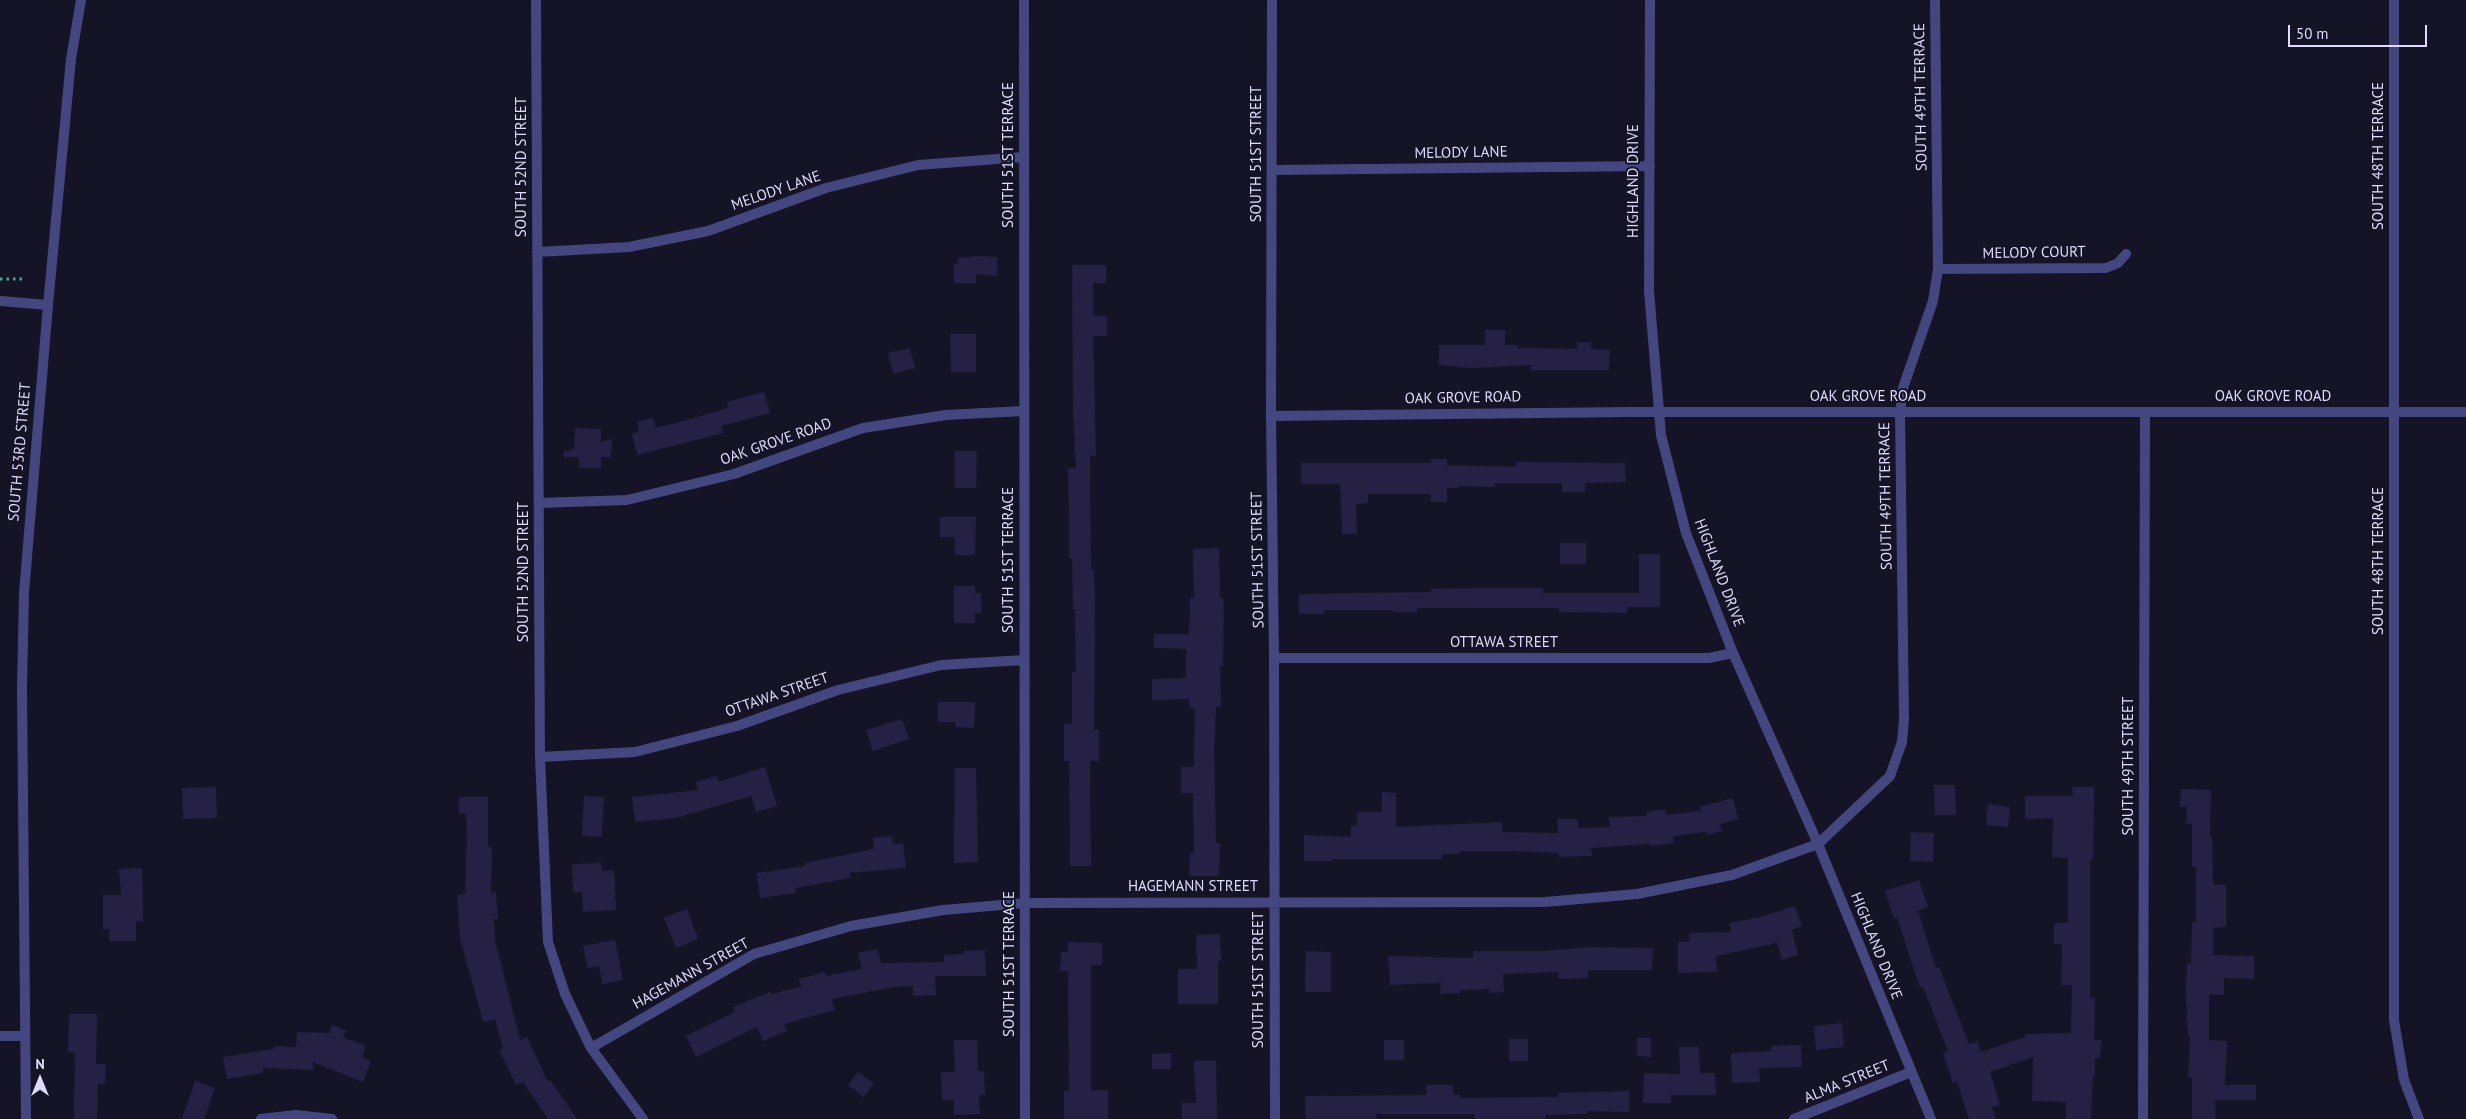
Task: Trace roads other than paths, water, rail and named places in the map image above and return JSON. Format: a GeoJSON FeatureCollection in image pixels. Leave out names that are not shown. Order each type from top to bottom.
{"type":"FeatureCollection","features":[{"type":"Feature","properties":{"kind":"street","name":"SOUTH 53RD STREET"},"geometry":{"type":"LineString","coordinates":[[26,1119],[22,698],[24,593],[71,59],[81,0]]}},
{"type":"Feature","properties":{"kind":"street","name":"SOUTH 52ND STREET"},"geometry":{"type":"LineString","coordinates":[[536,0],[540,756],[548,942],[564,994],[591,1048],[643,1119]]}},
{"type":"Feature","properties":{"kind":"street","name":"SOUTH 51ST TERRACE"},"geometry":{"type":"LineString","coordinates":[[1024,0],[1025,1119]]}},
{"type":"Feature","properties":{"kind":"street","name":"SOUTH 51ST STREET"},"geometry":{"type":"LineString","coordinates":[[1272,0],[1271,416],[1274,658],[1275,1119]]}},
{"type":"Feature","properties":{"kind":"street","name":"HIGHLAND DRIVE"},"geometry":{"type":"LineString","coordinates":[[1650,0],[1649,291],[1660,435],[1686,533],[1733,653],[1818,844],[1931,1119]]}},
{"type":"Feature","properties":{"kind":"street","name":"SOUTH 49TH TERRACE"},"geometry":{"type":"LineString","coordinates":[[1818,844],[1890,776],[1902,742],[1904,719],[1900,412],[1903,388],[1933,301],[1938,269],[1934,0]]}},
{"type":"Feature","properties":{"kind":"street","name":"SOUTH 48TH TERRACE"},"geometry":{"type":"LineString","coordinates":[[2394,0],[2394,1020],[2404,1080],[2419,1119]]}},
{"type":"Feature","properties":{"kind":"street","name":"MELODY LANE"},"geometry":{"type":"LineString","coordinates":[[537,252],[629,247],[708,231],[826,188],[918,165],[1024,157]]}},
{"type":"Feature","properties":{"kind":"street","name":"MELODY LANE"},"geometry":{"type":"LineString","coordinates":[[1272,170],[1650,166]]}},
{"type":"Feature","properties":{"kind":"street","name":"MELODY COURT"},"geometry":{"type":"LineString","coordinates":[[1938,269],[2106,268],[2118,263],[2126,254]]}},
{"type":"Feature","properties":{"kind":"street"},"geometry":{"type":"LineString","coordinates":[[0,301],[48,305]]}},
{"type":"Feature","properties":{"kind":"street","name":"OAK GROVE ROAD"},"geometry":{"type":"LineString","coordinates":[[539,503],[626,500],[734,474],[863,428],[946,414],[1024,410]]}},
{"type":"Feature","properties":{"kind":"street","name":"OAK GROVE ROAD"},"geometry":{"type":"LineString","coordinates":[[1271,416],[1658,412],[2466,412]]}},
{"type":"Feature","properties":{"kind":"street","name":"SOUTH 49TH STREET"},"geometry":{"type":"LineString","coordinates":[[2142,1119],[2145,412]]}},
{"type":"Feature","properties":{"kind":"street","name":"OTTAWA STREET"},"geometry":{"type":"LineString","coordinates":[[1274,658],[1709,658],[1733,653]]}},
{"type":"Feature","properties":{"kind":"street","name":"OTTAWA STREET"},"geometry":{"type":"LineString","coordinates":[[540,756],[635,752],[737,726],[838,690],[940,664],[1024,660]]}},
{"type":"Feature","properties":{"kind":"street","name":"HAGEMANN STREET"},"geometry":{"type":"LineString","coordinates":[[591,1048],[754,954],[851,926],[943,910],[1025,903],[1545,902],[1637,894],[1732,875],[1818,844]]}},
{"type":"Feature","properties":{"kind":"street"},"geometry":{"type":"LineString","coordinates":[[0,1036],[25,1036]]}},
{"type":"Feature","properties":{"kind":"street","name":"ALMA STREET"},"geometry":{"type":"LineString","coordinates":[[1794,1119],[1911,1072]]}},
{"type":"Feature","properties":{"kind":"street"},"geometry":{"type":"LineString","coordinates":[[261,1119],[269,1116],[296,1115],[332,1119]]}}]}
